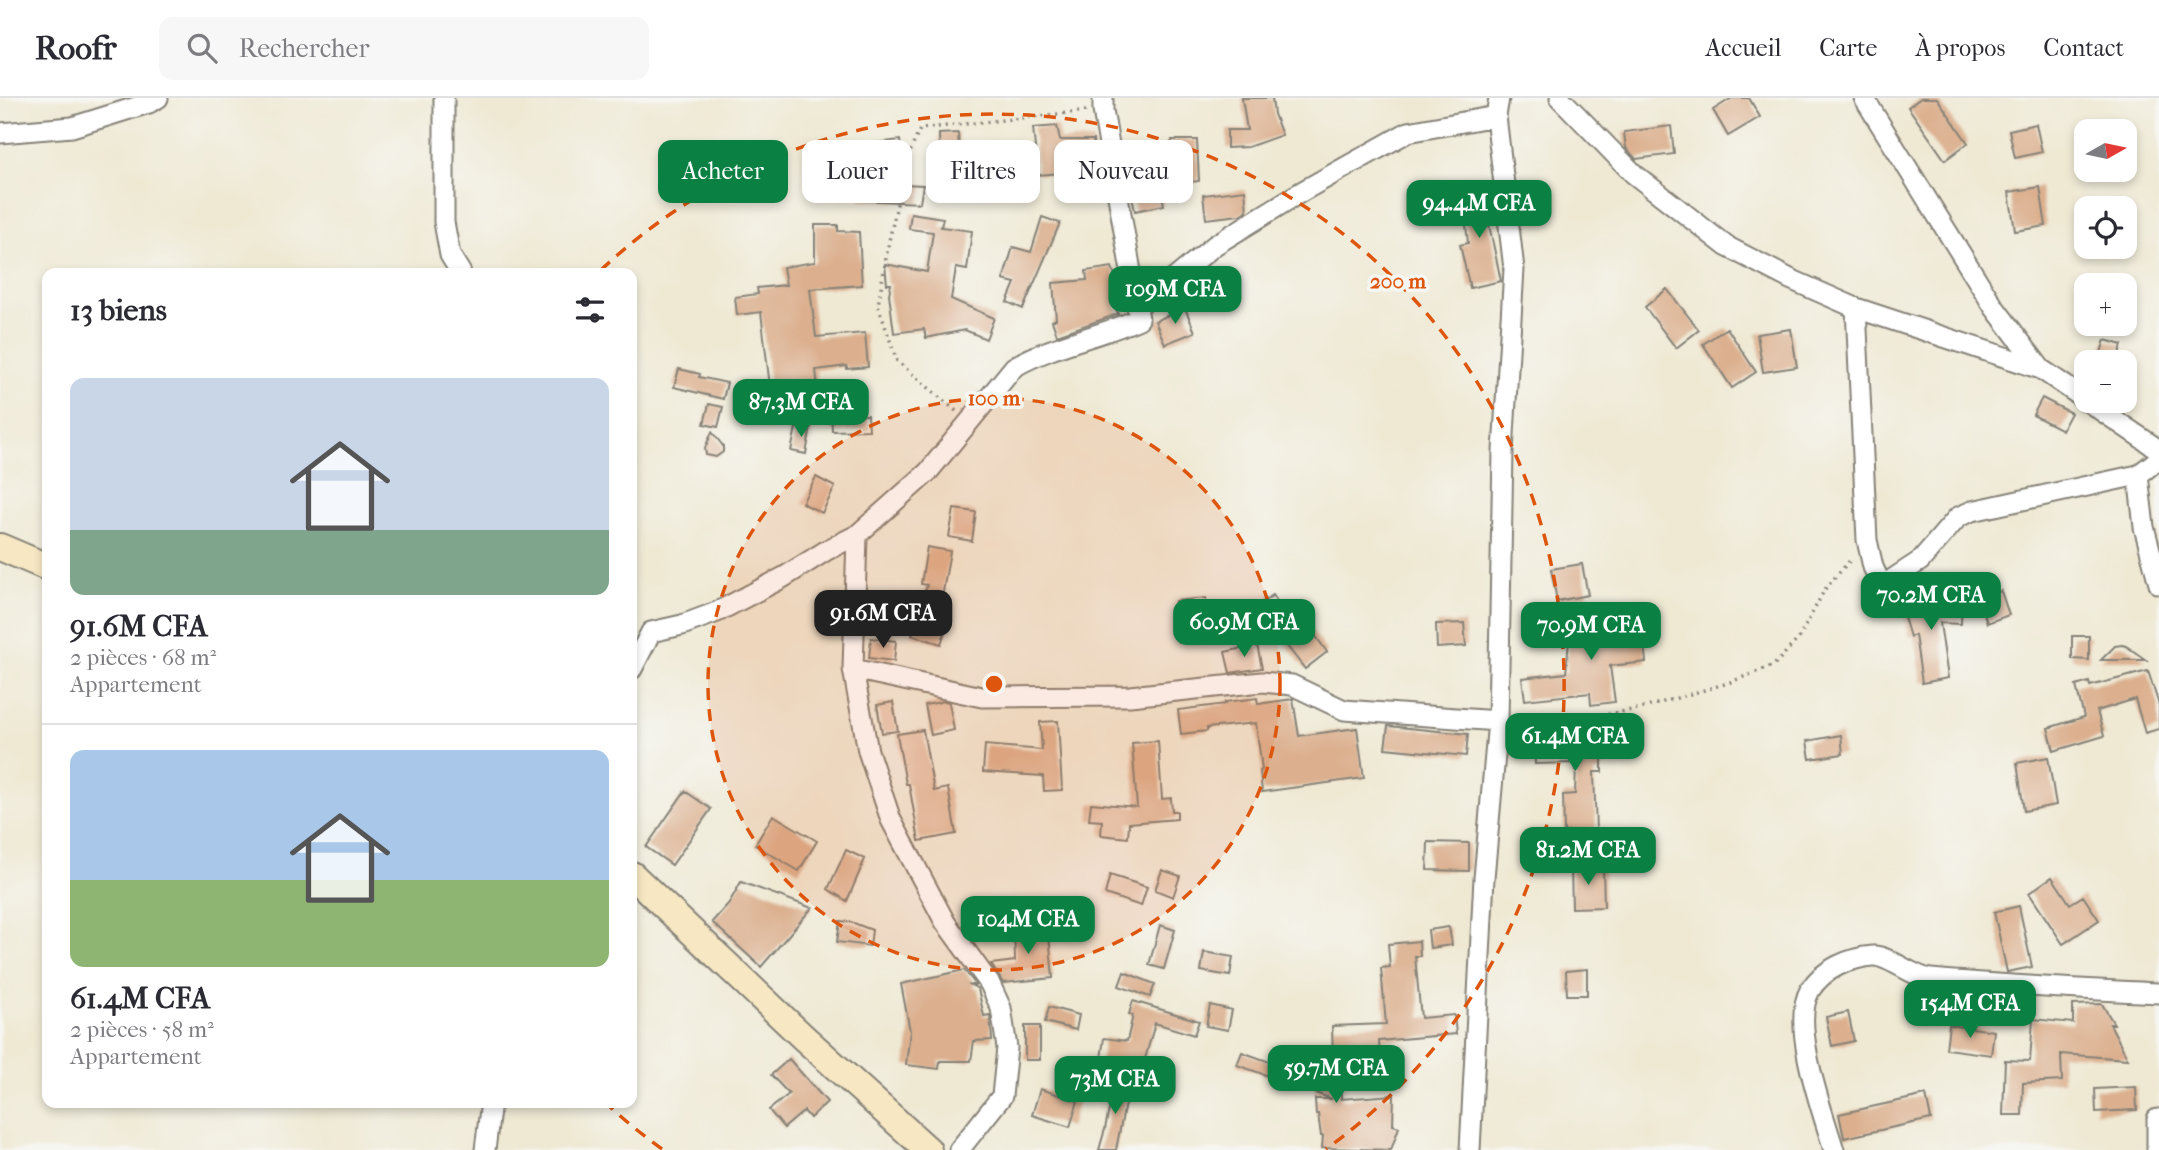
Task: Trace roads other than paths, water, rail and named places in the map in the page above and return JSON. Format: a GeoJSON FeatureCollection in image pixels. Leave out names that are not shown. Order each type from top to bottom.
{"type":"FeatureCollection","features":[{"type":"Feature","properties":{"kind":"street"},"geometry":{"type":"LineString","coordinates":[[0,133],[72,127],[159,98]]}},
{"type":"Feature","properties":{"kind":"street"},"geometry":{"type":"LineString","coordinates":[[444,98],[444,222],[450,255],[458,268]]}},
{"type":"Feature","properties":{"kind":"street"},"geometry":{"type":"LineString","coordinates":[[1560,98],[1634,174],[1726,246],[1790,279],[1856,308],[2041,369],[2074,391]]}},
{"type":"Feature","properties":{"kind":"street"},"geometry":{"type":"LineString","coordinates":[[1864,98],[1994,307],[2041,369]]}},
{"type":"Feature","properties":{"kind":"street"},"geometry":{"type":"LineString","coordinates":[[637,659],[651,632],[682,625],[717,612],[857,535],[928,472],[1014,367],[1030,358],[1107,333],[1139,319],[1103,104]]}},
{"type":"Feature","properties":{"kind":"street"},"geometry":{"type":"LineString","coordinates":[[1137,306],[1215,245],[1301,192],[1408,132],[1498,107],[1514,269],[1503,451],[1498,721],[1484,878],[1470,1150]]}},
{"type":"Feature","properties":{"kind":"street"},"geometry":{"type":"LineString","coordinates":[[1856,308],[1867,540],[1873,567],[1882,586],[1920,561],[1958,517],[1972,511],[2138,475],[2159,459]]}},
{"type":"Feature","properties":{"kind":"street"},"geometry":{"type":"LineString","coordinates":[[2106,413],[2159,450]]}},
{"type":"Feature","properties":{"kind":"street"},"geometry":{"type":"LineString","coordinates":[[2138,475],[2144,527],[2159,584]]}},
{"type":"Feature","properties":{"kind":"street"},"geometry":{"type":"LineString","coordinates":[[857,535],[853,668],[869,751],[891,820],[945,922],[990,984],[1001,1007],[1007,1048],[1002,1096],[959,1150]]}},
{"type":"Feature","properties":{"kind":"street"},"geometry":{"type":"LineString","coordinates":[[0,547],[42,565]]}},
{"type":"Feature","properties":{"kind":"street"},"geometry":{"type":"LineString","coordinates":[[853,668],[982,697],[1129,696],[1262,682],[1292,685],[1345,710],[1498,721]]}},
{"type":"Feature","properties":{"kind":"street"},"geometry":{"type":"LineString","coordinates":[[637,880],[803,1037],[928,1150]]}},
{"type":"Feature","properties":{"kind":"street"},"geometry":{"type":"LineString","coordinates":[[1834,1150],[1813,1081],[1806,1046],[1804,1014],[1809,991],[1826,972],[1847,962],[1876,956],[1927,979],[2159,993]]}},
{"type":"Feature","properties":{"kind":"street"},"geometry":{"type":"LineString","coordinates":[[485,1150],[490,1108]]}},
{"type":"Feature","properties":{"kind":"street"},"geometry":{"type":"LineString","coordinates":[[2157,1150],[2159,1119]]}}]}
